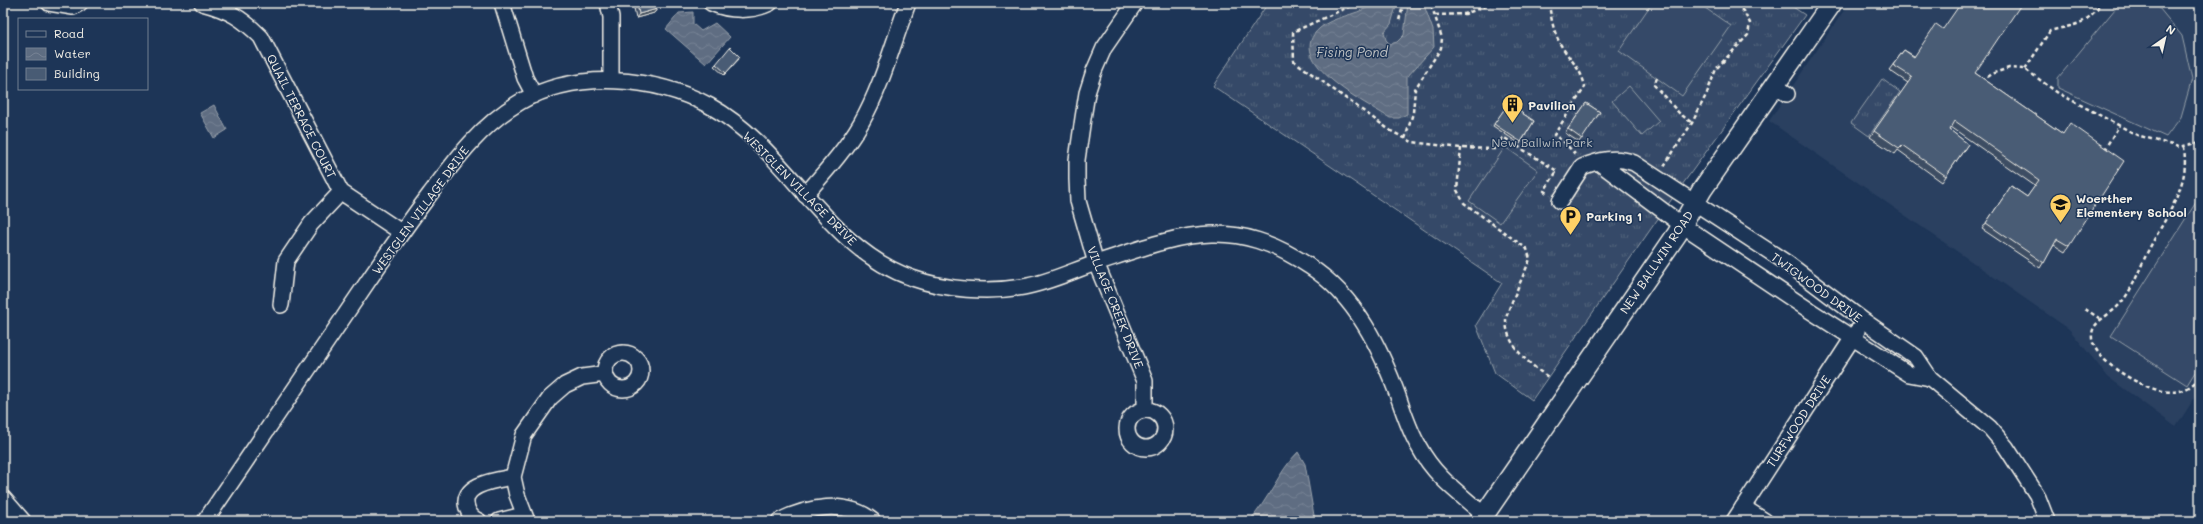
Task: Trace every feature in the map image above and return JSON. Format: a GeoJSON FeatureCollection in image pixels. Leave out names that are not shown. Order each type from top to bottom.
{"type":"FeatureCollection","features":[{"type":"Feature","properties":{"kind":"main road","name":"NEW BALLWIN ROAD"},"geometry":{"type":"LineString","coordinates":[[1482,518],[1678,234],[1682,225],[1697,203],[1702,190],[1781,89],[1832,3]]}},
{"type":"Feature","properties":{"kind":"street"},"geometry":{"type":"LineString","coordinates":[[49,3],[73,7],[80,3]]}},
{"type":"Feature","properties":{"kind":"street","name":"QUAIL TERRACE COURT"},"geometry":{"type":"LineString","coordinates":[[202,3],[216,7],[242,19],[261,37],[342,192],[401,232]]}},
{"type":"Feature","properties":{"kind":"street"},"geometry":{"type":"LineString","coordinates":[[502,3],[525,78],[534,95]]}},
{"type":"Feature","properties":{"kind":"street"},"geometry":{"type":"LineString","coordinates":[[608,3],[610,17],[610,80]]}},
{"type":"Feature","properties":{"kind":"street"},"geometry":{"type":"LineString","coordinates":[[710,3],[731,9],[754,9],[770,3]]}},
{"type":"Feature","properties":{"kind":"street"},"geometry":{"type":"LineString","coordinates":[[805,195],[846,147],[861,123],[873,100],[908,3]]}},
{"type":"Feature","properties":{"kind":"street","name":"VILLAGE CREEK DRIVE"},"geometry":{"type":"LineString","coordinates":[[1136,3],[1104,48],[1087,93],[1077,160],[1078,201],[1096,263],[1145,381],[1145,409]]}},
{"type":"Feature","properties":{"kind":"street","name":"WESTGLEN VILLAGE DRIVE"},"geometry":{"type":"LineString","coordinates":[[205,521],[401,232],[459,154],[479,133],[516,104],[534,95],[561,87],[610,80],[645,83],[693,98],[714,108],[752,138],[847,238],[864,251],[906,277],[929,284],[966,289],[1020,288],[1044,282],[1096,263],[1177,238],[1198,234],[1247,236],[1267,244],[1311,267],[1346,299],[1365,324],[1388,371],[1407,424],[1431,467],[1447,486],[1482,518]]}},
{"type":"Feature","properties":{"kind":"street"},"geometry":{"type":"LineString","coordinates":[[1560,201],[1582,167],[1613,158],[1634,163],[1697,203]]}},
{"type":"Feature","properties":{"kind":"street"},"geometry":{"type":"LineString","coordinates":[[1598,162],[1682,225]]}},
{"type":"Feature","properties":{"kind":"street"},"geometry":{"type":"LineString","coordinates":[[281,305],[286,261],[311,224],[342,192]]}},
{"type":"Feature","properties":{"kind":"street","name":"TWIGWOOD DRIVE"},"geometry":{"type":"LineString","coordinates":[[1697,203],[1787,263],[1864,321],[1916,357],[1930,378],[1990,428],[2006,446],[2037,495],[2047,521]]}},
{"type":"Feature","properties":{"kind":"street","name":"TWIGWOOD DRIVE"},"geometry":{"type":"LineString","coordinates":[[1682,225],[1909,374],[1930,378]]}},
{"type":"Feature","properties":{"kind":"street","name":"TURFWOOD DRIVE"},"geometry":{"type":"LineString","coordinates":[[1734,521],[1864,321]]}},
{"type":"Feature","properties":{"kind":"street"},"geometry":{"type":"LineString","coordinates":[[498,521],[525,518],[513,477],[524,435],[550,398],[565,385],[582,377],[605,374]]}},
{"type":"Feature","properties":{"kind":"street"},"geometry":{"type":"LineString","coordinates":[[479,521],[468,512],[466,504],[467,497],[472,490],[486,482],[513,477]]}},
{"type":"Feature","properties":{"kind":"street"},"geometry":{"type":"LineString","coordinates":[[3,498],[23,521]]}},
{"type":"Feature","properties":{"kind":"street"},"geometry":{"type":"LineString","coordinates":[[1743,507],[1765,521]]}},
{"type":"Feature","properties":{"kind":"street"},"geometry":{"type":"LineString","coordinates":[[779,521],[795,513],[813,509],[835,508],[868,517],[873,521]]}},
{"type":"Feature","properties":{"kind":"path"},"geometry":{"type":"LineString","coordinates":[[1357,3],[1293,32],[1294,61],[1390,131],[1412,142],[1461,148],[1495,149],[1503,137],[1557,171],[1544,191],[1560,201]]}},
{"type":"Feature","properties":{"kind":"path"},"geometry":{"type":"LineString","coordinates":[[1399,20],[1404,3]]}},
{"type":"Feature","properties":{"kind":"path"},"geometry":{"type":"LineString","coordinates":[[1405,139],[1413,113],[1415,88],[1441,48],[1442,38],[1435,15],[1432,7],[1427,3]]}},
{"type":"Feature","properties":{"kind":"path"},"geometry":{"type":"LineString","coordinates":[[1432,7],[1440,3]]}},
{"type":"Feature","properties":{"kind":"path"},"geometry":{"type":"LineString","coordinates":[[1435,15],[1465,14],[1494,3]]}},
{"type":"Feature","properties":{"kind":"path"},"geometry":{"type":"LineString","coordinates":[[1549,3],[1556,35],[1584,78],[1586,87],[1554,136],[1564,142],[1578,158]]}},
{"type":"Feature","properties":{"kind":"path"},"geometry":{"type":"LineString","coordinates":[[1662,170],[1692,123],[1707,93],[1716,69],[1748,35],[1750,23],[1743,11],[1735,3]]}},
{"type":"Feature","properties":{"kind":"path"},"geometry":{"type":"LineString","coordinates":[[2025,70],[2050,31],[2074,26],[2087,19],[2102,3]]}},
{"type":"Feature","properties":{"kind":"path"},"geometry":{"type":"LineString","coordinates":[[1977,83],[1991,74],[2009,68],[2025,70],[2058,93],[2137,135],[2179,147],[2200,142]]}},
{"type":"Feature","properties":{"kind":"path"},"geometry":{"type":"LineString","coordinates":[[1657,78],[1654,85],[1679,113],[1692,123]]}},
{"type":"Feature","properties":{"kind":"path"},"geometry":{"type":"LineString","coordinates":[[2102,154],[2119,126]]}},
{"type":"Feature","properties":{"kind":"path"},"geometry":{"type":"LineString","coordinates":[[2184,146],[2185,167],[2182,182],[2168,216],[2133,284],[2119,306],[2096,325],[2092,333],[2092,343],[2104,358],[2122,374],[2145,386],[2167,392],[2181,392],[2190,388],[2200,376]]}},
{"type":"Feature","properties":{"kind":"path"},"geometry":{"type":"LineString","coordinates":[[1461,148],[1457,190],[1464,203],[1527,249],[1530,259],[1505,318],[1511,343],[1535,368],[1548,377]]}},
{"type":"Feature","properties":{"kind":"path"},"geometry":{"type":"LineString","coordinates":[[2085,309],[2102,320]]}},
{"type":"Feature","properties":{"kind":"shaded area","name":"Woerther Elementery School"},"geometry":{"type":"Polygon","coordinates":[[[1849,3],[2200,3],[2200,389],[2176,427],[2108,377],[2069,329],[1769,121],[1849,3]]]}},
{"type":"Feature","properties":{"kind":"green space","name":"New Ballwin Park"},"geometry":{"type":"Polygon","coordinates":[[[1268,3],[1787,3],[1805,15],[1664,210],[1532,400],[1495,373],[1476,325],[1502,283],[1213,86],[1268,3]]]}},
{"type":"Feature","properties":{"kind":"green space"},"geometry":{"type":"Polygon","coordinates":[[[1652,3],[1698,3],[1731,26],[1682,96],[1619,51],[1652,3]]]}},
{"type":"Feature","properties":{"kind":"green space"},"geometry":{"type":"Polygon","coordinates":[[[2120,3],[2155,3],[2182,36],[2192,79],[2181,117],[2166,137],[2058,88],[2058,78],[2120,3]]]}},
{"type":"Feature","properties":{"kind":"green space"},"geometry":{"type":"Polygon","coordinates":[[[1882,79],[1900,92],[1869,136],[1851,123],[1882,79]]]}},
{"type":"Feature","properties":{"kind":"green space"},"geometry":{"type":"Polygon","coordinates":[[[1629,86],[1659,121],[1642,136],[1612,101],[1629,86]]]}},
{"type":"Feature","properties":{"kind":"green space"},"geometry":{"type":"Polygon","coordinates":[[[1505,147],[1538,170],[1500,223],[1469,201],[1505,147]]]}},
{"type":"Feature","properties":{"kind":"green space"},"geometry":{"type":"Polygon","coordinates":[[[2200,196],[2200,364],[2187,385],[2111,336],[2200,196]]]}},
{"type":"Feature","properties":{"kind":"water","name":"Fising Pond"},"geometry":{"type":"Polygon","coordinates":[[[1371,3],[1397,3],[1391,24],[1384,32],[1386,40],[1390,44],[1397,42],[1404,35],[1408,3],[1426,3],[1425,8],[1433,30],[1434,47],[1407,77],[1407,114],[1399,118],[1390,118],[1348,92],[1332,80],[1319,67],[1311,54],[1311,41],[1320,28],[1331,21],[1364,9],[1370,6],[1371,3]]]}},
{"type":"Feature","properties":{"kind":"water"},"geometry":{"type":"Polygon","coordinates":[[[693,12],[693,24],[701,31],[715,23],[730,37],[706,64],[666,29],[679,13],[693,12]]]}},
{"type":"Feature","properties":{"kind":"water"},"geometry":{"type":"Polygon","coordinates":[[[214,105],[227,130],[214,138],[200,113],[214,105]]]}},
{"type":"Feature","properties":{"kind":"water"},"geometry":{"type":"Polygon","coordinates":[[[1298,452],[1305,464],[1315,521],[1249,521],[1256,513],[1285,468],[1298,452]]]}},
{"type":"Feature","properties":{"kind":"building"},"geometry":{"type":"Polygon","coordinates":[[[637,3],[655,3],[657,9],[639,14],[637,3]]]}},
{"type":"Feature","properties":{"kind":"building"},"geometry":{"type":"Polygon","coordinates":[[[1961,3],[2022,3],[1975,73],[2063,134],[2070,123],[2124,161],[2069,246],[2057,239],[2044,263],[1986,223],[2011,186],[2027,197],[2039,180],[1955,121],[1950,130],[1968,144],[1946,176],[1902,145],[1899,148],[1874,131],[1912,77],[1893,65],[1904,50],[1914,57],[1936,24],[1943,29],[1961,3]]]}},
{"type":"Feature","properties":{"kind":"building"},"geometry":{"type":"Polygon","coordinates":[[[730,47],[740,57],[726,73],[716,64],[730,47]]]}},
{"type":"Feature","properties":{"kind":"building"},"geometry":{"type":"Polygon","coordinates":[[[1586,103],[1600,112],[1582,139],[1568,129],[1586,103]]]}},
{"type":"Feature","properties":{"kind":"building","name":"Pavilion"},"geometry":{"type":"Polygon","coordinates":[[[1508,104],[1534,121],[1521,142],[1494,124],[1508,104]]]}},
{"type":"Feature","properties":{"kind":"place","name":"Pavilion"},"geometry":{"type":"Point","coordinates":[1513,124]}},
{"type":"Feature","properties":{"kind":"place","name":"Woerther Elementery School"},"geometry":{"type":"Point","coordinates":[2060,224]}},
{"type":"Feature","properties":{"kind":"place","name":"Parking 1"},"geometry":{"type":"Point","coordinates":[1570,236]}}]}
